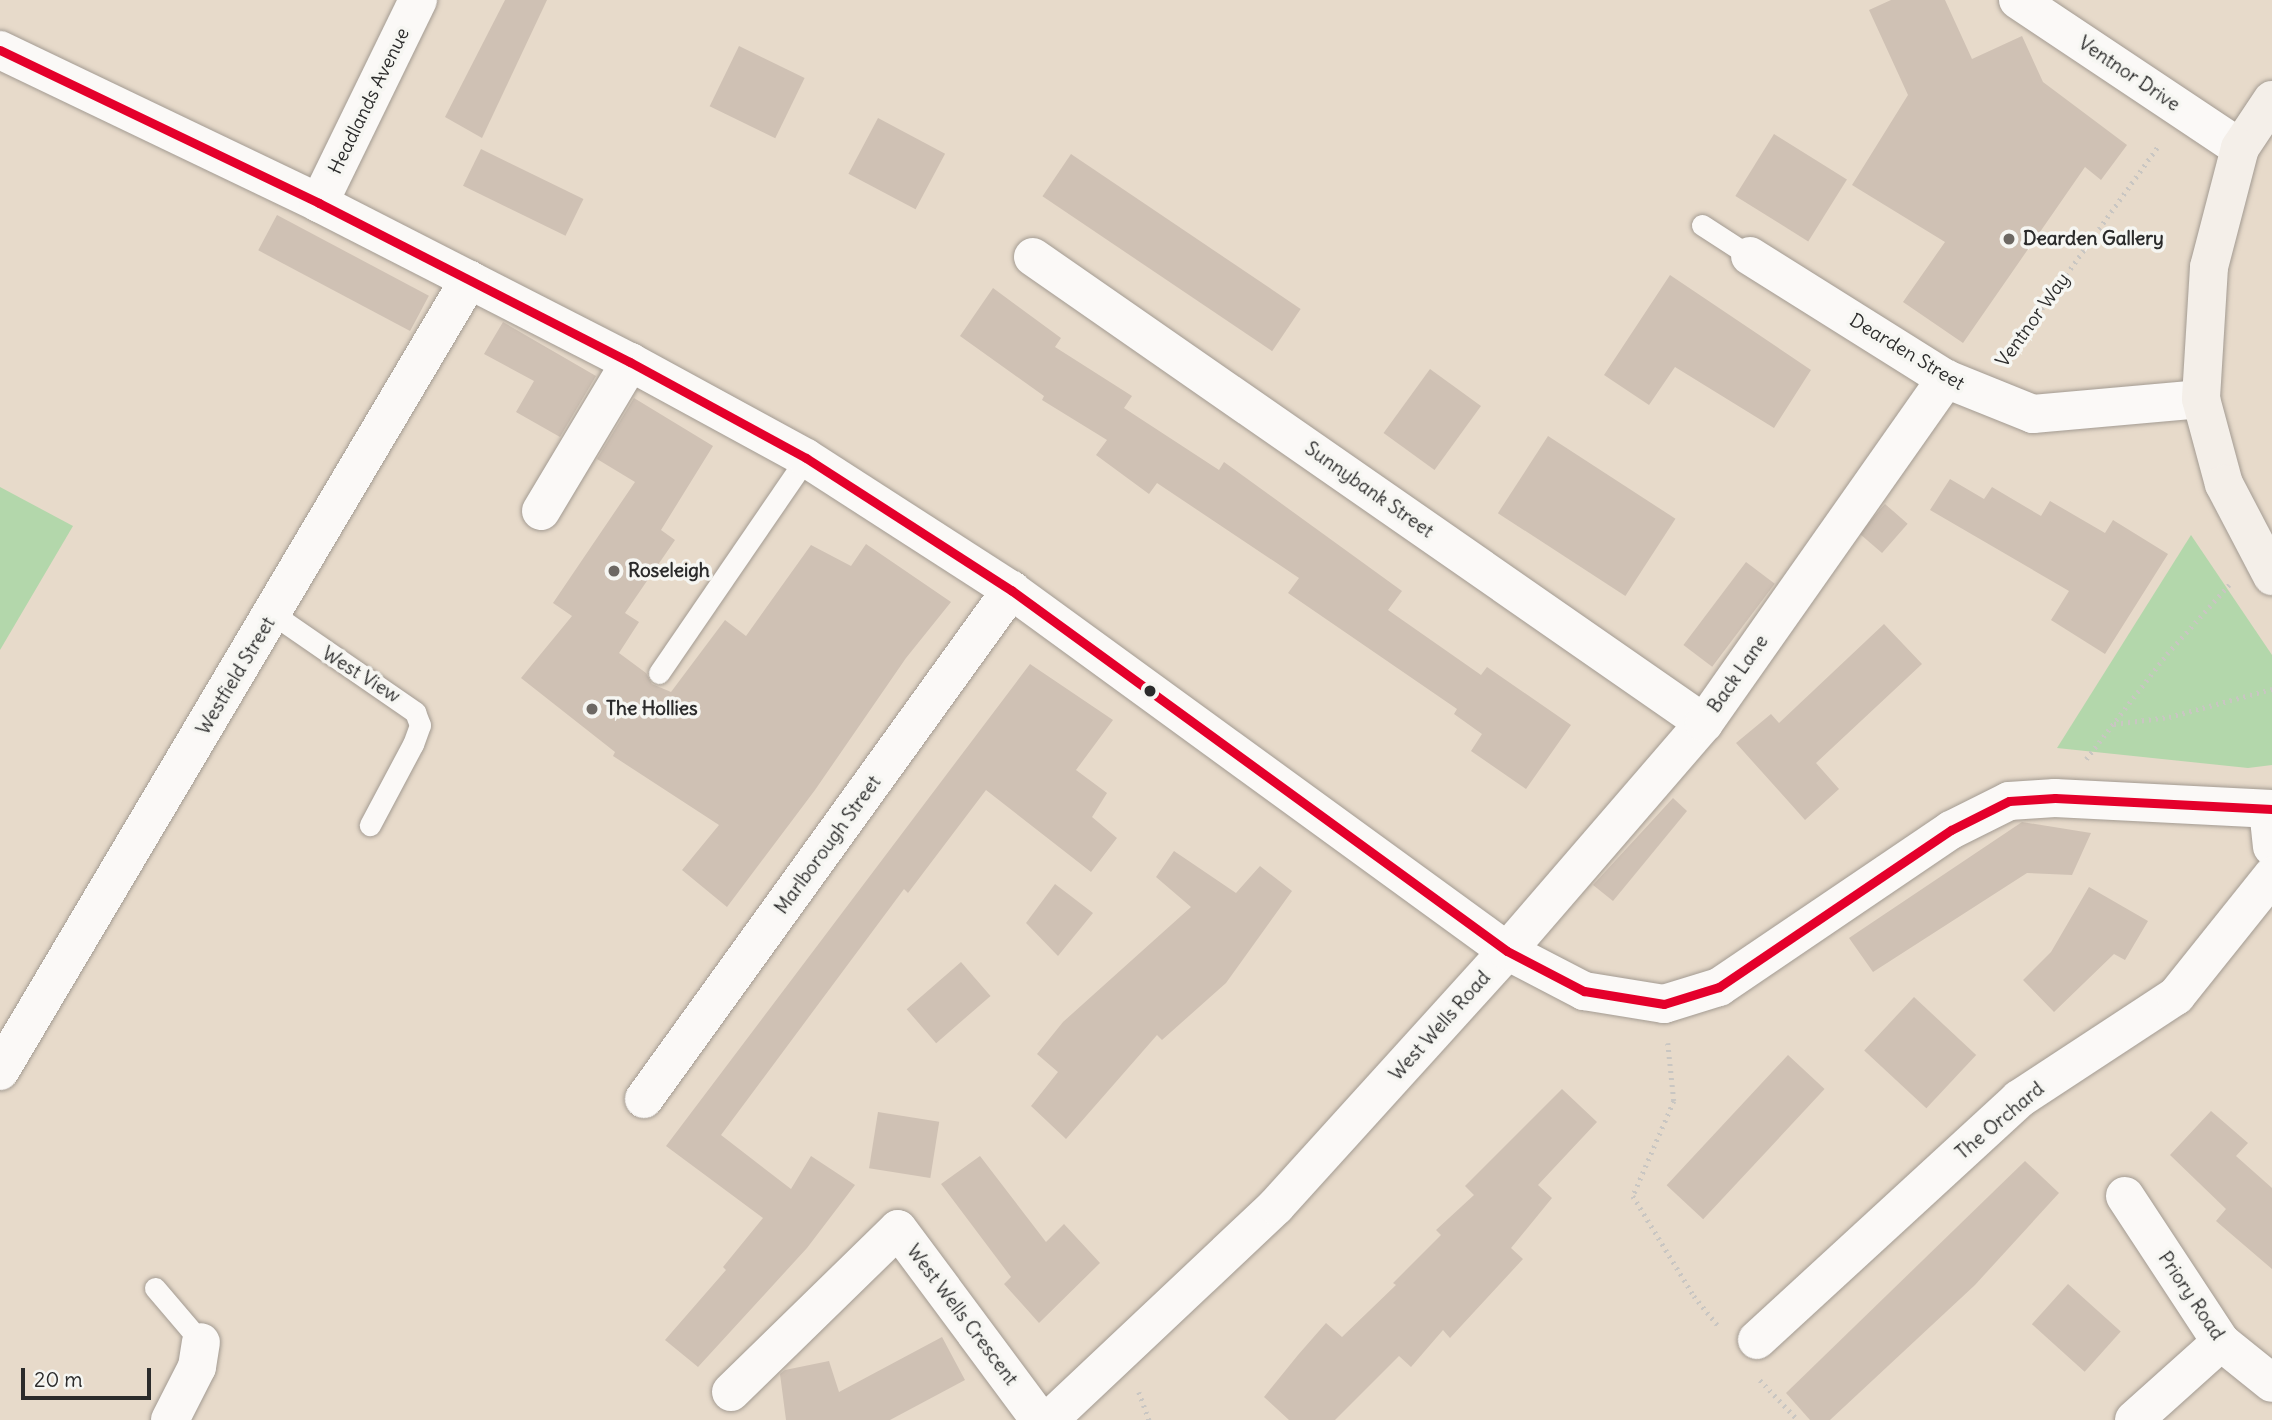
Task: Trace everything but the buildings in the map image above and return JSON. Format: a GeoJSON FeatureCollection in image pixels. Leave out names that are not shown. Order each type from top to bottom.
{"type":"FeatureCollection","features":[{"type":"Feature","properties":{"kind":"street","name":"Headlands Avenue"},"geometry":{"type":"LineString","coordinates":[[319,203],[418,0]]}},
{"type":"Feature","properties":{"kind":"street","name":"Ventnor Drive"},"geometry":{"type":"LineString","coordinates":[[2018,0],[2240,148]]}},
{"type":"Feature","properties":{"kind":"street"},"geometry":{"type":"LineString","coordinates":[[0,50],[319,203],[630,362],[806,458],[1011,590],[1507,951],[1584,990],[1664,1004],[1719,987],[1951,830],[2009,801],[2055,798],[2270,809],[2272,847]]}},
{"type":"Feature","properties":{"kind":"street"},"geometry":{"type":"LineString","coordinates":[[2270,573],[2224,484],[2201,399],[2209,267],[2240,148],[2272,100]]}},
{"type":"Feature","properties":{"kind":"street","name":"Dearden Street"},"geometry":{"type":"LineString","coordinates":[[1750,256],[1963,387],[2033,415],[2201,399]]}},
{"type":"Feature","properties":{"kind":"street","name":"Sunnybank Street"},"geometry":{"type":"LineString","coordinates":[[1033,257],[1704,723]]}},
{"type":"Feature","properties":{"kind":"street","name":"Westfield Street"},"geometry":{"type":"LineString","coordinates":[[0,1071],[469,281]]}},
{"type":"Feature","properties":{"kind":"street"},"geometry":{"type":"LineString","coordinates":[[541,511],[630,362]]}},
{"type":"Feature","properties":{"kind":"street","name":"Back Lane"},"geometry":{"type":"LineString","coordinates":[[1507,951],[1704,723],[1963,387]]}},
{"type":"Feature","properties":{"kind":"street","name":"Marlborough Street"},"geometry":{"type":"LineString","coordinates":[[644,1099],[1011,590]]}},
{"type":"Feature","properties":{"kind":"street","name":"The Orchard"},"geometry":{"type":"LineString","coordinates":[[1745,1349],[2019,1099],[2176,996],[2272,876]]}},
{"type":"Feature","properties":{"kind":"street","name":"West Wells Road"},"geometry":{"type":"LineString","coordinates":[[1049,1420],[1276,1206],[1507,951]]}},
{"type":"Feature","properties":{"kind":"street","name":"Priory Road"},"geometry":{"type":"LineString","coordinates":[[2125,1196],[2221,1342],[2272,1383]]}},
{"type":"Feature","properties":{"kind":"street","name":"West Wells Crescent"},"geometry":{"type":"LineString","coordinates":[[731,1392],[898,1229],[1040,1420]]}},
{"type":"Feature","properties":{"kind":"street"},"geometry":{"type":"LineString","coordinates":[[170,1420],[197,1367],[201,1342]]}},
{"type":"Feature","properties":{"kind":"street"},"geometry":{"type":"LineString","coordinates":[[2134,1420],[2221,1342]]}},
{"type":"Feature","properties":{"kind":"lane"},"geometry":{"type":"LineString","coordinates":[[1702,225],[1750,256]]}},
{"type":"Feature","properties":{"kind":"lane"},"geometry":{"type":"LineString","coordinates":[[659,673],[806,458]]}},
{"type":"Feature","properties":{"kind":"lane","name":"West View"},"geometry":{"type":"LineString","coordinates":[[273,614],[415,712],[420,725],[413,744],[370,825]]}},
{"type":"Feature","properties":{"kind":"lane"},"geometry":{"type":"LineString","coordinates":[[155,1288],[201,1342]]}},
{"type":"Feature","properties":{"kind":"path","name":"Ventnor Way"},"geometry":{"type":"LineString","coordinates":[[1963,387],[2184,110]]}},
{"type":"Feature","properties":{"kind":"path"},"geometry":{"type":"LineString","coordinates":[[2055,798],[2220,591],[2240,578],[2270,573]]}},
{"type":"Feature","properties":{"kind":"path"},"geometry":{"type":"LineString","coordinates":[[2114,725],[2169,717],[2272,689]]}},
{"type":"Feature","properties":{"kind":"path"},"geometry":{"type":"LineString","coordinates":[[1664,1004],[1674,1101],[1633,1196],[1694,1296],[1745,1349],[1798,1420]]}},
{"type":"Feature","properties":{"kind":"green space"},"geometry":{"type":"Polygon","coordinates":[[[0,487],[73,526],[0,650],[0,487]]]}},
{"type":"Feature","properties":{"kind":"green space"},"geometry":{"type":"Polygon","coordinates":[[[2191,535],[2272,655],[2272,765],[2248,768],[2057,748],[2191,535]]]}},
{"type":"Feature","properties":{"kind":"transit line"},"geometry":{"type":"LineString","coordinates":[[0,50],[319,203],[630,362],[806,458],[1011,590],[1507,951],[1584,991],[1664,1004],[1719,987],[1951,830],[2009,801],[2055,798],[2272,809]]}},
{"type":"Feature","properties":{"kind":"place","name":"Dearden Gallery"},"geometry":{"type":"Point","coordinates":[2009,239]}},
{"type":"Feature","properties":{"kind":"place","name":"Roseleigh"},"geometry":{"type":"Point","coordinates":[614,571]}},
{"type":"Feature","properties":{"kind":"place","name":"The Hollies"},"geometry":{"type":"Point","coordinates":[592,709]}}]}
